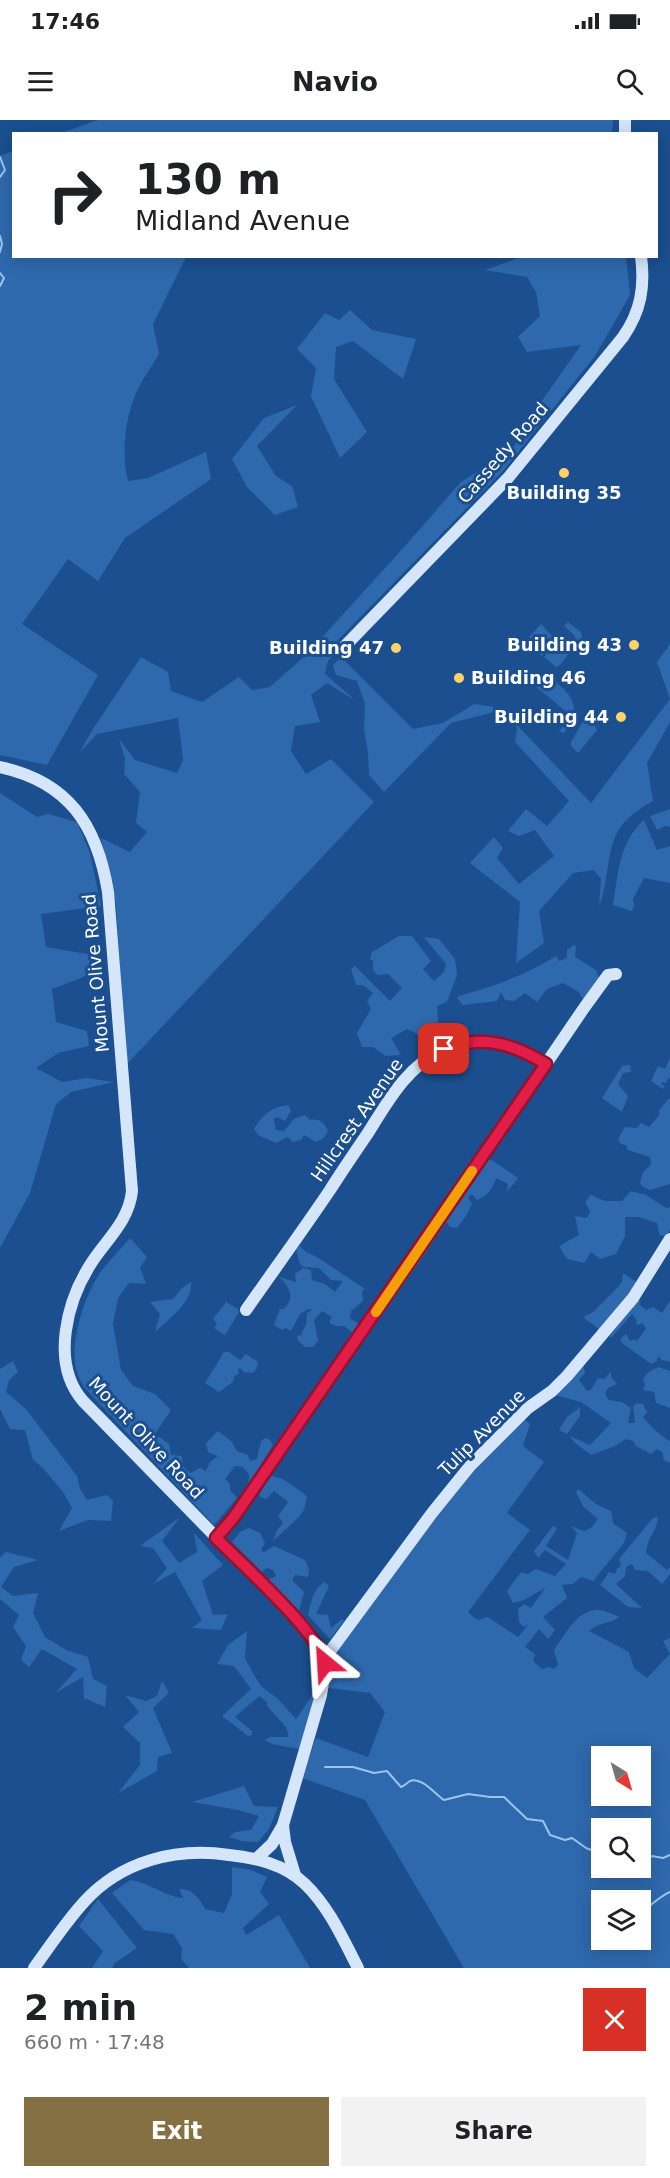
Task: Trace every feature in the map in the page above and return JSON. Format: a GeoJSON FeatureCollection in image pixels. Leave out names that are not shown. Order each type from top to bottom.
{"type":"FeatureCollection","features":[{"type":"Feature","properties":{"kind":"street","name":"Cassedy Road"},"geometry":{"type":"LineString","coordinates":[[344,647],[508,478],[623,337],[642,299],[641,258]]}},
{"type":"Feature","properties":{"kind":"street","name":"Mount Olive Road"},"geometry":{"type":"LineString","coordinates":[[0,767],[20,772],[43,782],[72,804],[88,826],[96,844],[108,892],[132,1191],[126,1216],[93,1261],[76,1293],[65,1343],[67,1376],[77,1394],[95,1414],[304,1627],[323,1655]]}},
{"type":"Feature","properties":{"kind":"street"},"geometry":{"type":"LineString","coordinates":[[216,1538],[232,1521],[598,988],[608,975],[616,974]]}},
{"type":"Feature","properties":{"kind":"street","name":"Hillcrest Avenue"},"geometry":{"type":"LineString","coordinates":[[246,1310],[392,1096],[421,1062],[450,1047],[486,1042],[512,1046],[546,1064]]}},
{"type":"Feature","properties":{"kind":"street","name":"Tulip Avenue"},"geometry":{"type":"LineString","coordinates":[[323,1655],[331,1650],[470,1466],[528,1408],[557,1386],[625,1308],[670,1239]]}},
{"type":"Feature","properties":{"kind":"street"},"geometry":{"type":"LineString","coordinates":[[256,1859],[272,1844],[283,1825],[321,1695],[325,1672],[323,1655]]}},
{"type":"Feature","properties":{"kind":"street"},"geometry":{"type":"LineString","coordinates":[[283,1825],[285,1842],[295,1875]]}},
{"type":"Feature","properties":{"kind":"street"},"geometry":{"type":"LineString","coordinates":[[34,1968],[87,1899],[104,1884],[136,1865],[165,1856],[192,1852],[218,1853],[256,1859],[273,1864],[295,1875],[325,1909],[358,1968]]}},
{"type":"Feature","properties":{"kind":"shaded area"},"geometry":{"type":"Polygon","coordinates":[[[98,120],[613,120],[612,132],[64,132],[98,120]]]}},
{"type":"Feature","properties":{"kind":"shaded area"},"geometry":{"type":"Polygon","coordinates":[[[12,151],[12,258],[186,258],[153,324],[159,354],[139,386],[133,401],[125,436],[126,470],[128,481],[148,478],[206,452],[211,479],[125,538],[98,581],[68,559],[22,624],[98,675],[47,765],[0,755],[0,156],[12,151]]]}},
{"type":"Feature","properties":{"kind":"shaded area"},"geometry":{"type":"Polygon","coordinates":[[[518,258],[626,258],[630,295],[595,356],[502,472],[331,647],[336,652],[328,661],[325,674],[356,701],[327,683],[311,695],[320,722],[295,726],[291,751],[306,774],[331,759],[374,802],[126,1065],[116,905],[101,838],[130,852],[147,832],[136,823],[140,792],[124,774],[125,758],[119,739],[135,760],[177,773],[183,760],[178,718],[97,734],[79,753],[141,657],[168,672],[171,691],[202,702],[239,677],[252,690],[270,687],[307,654],[460,483],[478,471],[497,468],[518,441],[525,425],[581,345],[527,352],[518,337],[540,316],[536,292],[527,277],[485,270],[518,258]]]}},
{"type":"Feature","properties":{"kind":"shaded area"},"geometry":{"type":"Polygon","coordinates":[[[350,310],[372,330],[416,339],[403,379],[353,341],[336,347],[334,379],[367,432],[340,458],[311,396],[316,368],[297,349],[325,313],[339,320],[350,310]]]}},
{"type":"Feature","properties":{"kind":"shaded area"},"geometry":{"type":"Polygon","coordinates":[[[297,405],[257,446],[276,476],[292,486],[298,507],[275,515],[247,487],[232,459],[264,418],[297,405]]]}},
{"type":"Feature","properties":{"kind":"shaded area"},"geometry":{"type":"Polygon","coordinates":[[[568,622],[581,632],[582,637],[556,667],[544,657],[555,642],[565,648],[574,640],[575,636],[564,626],[568,622]]]}},
{"type":"Feature","properties":{"kind":"shaded area"},"geometry":{"type":"Polygon","coordinates":[[[541,624],[555,639],[542,656],[525,642],[541,624]]]}},
{"type":"Feature","properties":{"kind":"shaded area"},"geometry":{"type":"Polygon","coordinates":[[[670,644],[670,699],[657,662],[670,644]]]}},
{"type":"Feature","properties":{"kind":"shaded area"},"geometry":{"type":"Polygon","coordinates":[[[341,657],[413,729],[443,723],[474,704],[501,708],[591,803],[670,699],[670,722],[647,763],[653,801],[624,823],[616,835],[599,907],[601,879],[594,870],[573,873],[539,911],[544,943],[516,963],[520,902],[470,863],[494,837],[503,848],[497,858],[519,884],[554,856],[535,830],[519,836],[508,831],[526,809],[547,826],[569,801],[515,742],[517,728],[498,711],[451,723],[384,792],[369,775],[364,730],[365,704],[357,681],[336,675],[333,665],[341,657]]]}},
{"type":"Feature","properties":{"kind":"shaded area"},"geometry":{"type":"Polygon","coordinates":[[[545,673],[567,692],[574,706],[574,714],[564,733],[559,731],[570,720],[568,713],[535,686],[545,673]]]}},
{"type":"Feature","properties":{"kind":"shaded area"},"geometry":{"type":"Polygon","coordinates":[[[586,716],[590,716],[597,730],[578,753],[571,746],[571,742],[586,716]]]}},
{"type":"Feature","properties":{"kind":"shaded area"},"geometry":{"type":"Polygon","coordinates":[[[0,793],[37,817],[48,814],[77,822],[90,853],[101,906],[41,914],[46,947],[99,956],[99,971],[52,989],[56,1022],[87,1031],[89,1046],[58,1053],[36,1068],[62,1082],[87,1078],[114,1082],[71,1092],[56,1104],[30,1193],[0,1248],[0,793]]]}},
{"type":"Feature","properties":{"kind":"shaded area"},"geometry":{"type":"Polygon","coordinates":[[[670,809],[670,827],[665,826],[657,830],[650,816],[670,809]]]}},
{"type":"Feature","properties":{"kind":"shaded area"},"geometry":{"type":"Polygon","coordinates":[[[644,820],[657,850],[670,846],[670,883],[644,878],[633,899],[632,911],[613,905],[618,870],[625,848],[629,838],[644,820]]]}},
{"type":"Feature","properties":{"kind":"shaded area"},"geometry":{"type":"Polygon","coordinates":[[[399,936],[412,936],[431,961],[423,969],[434,981],[444,972],[446,964],[424,937],[439,939],[455,959],[457,975],[447,1002],[437,1006],[438,1022],[430,1028],[447,1034],[449,1043],[433,1050],[419,1035],[407,1029],[391,1038],[401,1055],[386,1056],[373,1047],[362,1047],[357,1033],[371,1009],[367,1001],[373,993],[363,985],[356,985],[351,969],[355,966],[390,1001],[402,988],[388,974],[377,975],[373,970],[373,960],[370,960],[372,952],[399,936]]]}},
{"type":"Feature","properties":{"kind":"shaded area"},"geometry":{"type":"Polygon","coordinates":[[[576,946],[575,957],[596,970],[599,979],[584,1001],[579,992],[563,983],[547,989],[537,1002],[525,993],[514,1001],[505,1000],[501,992],[497,1001],[463,1005],[457,998],[521,974],[556,956],[559,961],[567,958],[567,950],[576,946]]]}},
{"type":"Feature","properties":{"kind":"shaded area"},"geometry":{"type":"Polygon","coordinates":[[[670,1058],[670,1079],[668,1078],[666,1083],[662,1082],[663,1089],[651,1081],[658,1066],[665,1069],[670,1058]]]}},
{"type":"Feature","properties":{"kind":"shaded area"},"geometry":{"type":"Polygon","coordinates":[[[630,1065],[631,1072],[623,1073],[618,1084],[628,1096],[622,1112],[602,1098],[622,1066],[630,1065]]]}},
{"type":"Feature","properties":{"kind":"shaded area"},"geometry":{"type":"Polygon","coordinates":[[[670,1099],[670,1184],[650,1190],[640,1183],[643,1172],[651,1165],[650,1157],[628,1150],[626,1145],[621,1144],[618,1139],[625,1127],[637,1128],[641,1123],[649,1127],[660,1114],[658,1112],[670,1099]]]}},
{"type":"Feature","properties":{"kind":"shaded area"},"geometry":{"type":"Polygon","coordinates":[[[288,1105],[291,1111],[285,1121],[277,1117],[274,1119],[276,1130],[284,1131],[294,1119],[305,1115],[310,1120],[319,1120],[323,1123],[328,1131],[324,1138],[316,1142],[304,1135],[301,1140],[293,1142],[288,1137],[276,1143],[258,1135],[254,1129],[264,1116],[272,1110],[288,1105]]]}},
{"type":"Feature","properties":{"kind":"shaded area"},"geometry":{"type":"Polygon","coordinates":[[[490,1159],[518,1178],[507,1192],[508,1184],[496,1178],[492,1188],[484,1196],[477,1200],[470,1195],[468,1198],[472,1204],[466,1216],[457,1228],[450,1227],[445,1220],[485,1160],[490,1159]]]}},
{"type":"Feature","properties":{"kind":"shaded area"},"geometry":{"type":"Polygon","coordinates":[[[631,1191],[646,1195],[666,1208],[670,1207],[670,1230],[665,1237],[659,1234],[657,1223],[639,1217],[625,1217],[625,1236],[616,1254],[600,1259],[591,1252],[584,1263],[567,1259],[559,1246],[579,1235],[575,1216],[587,1218],[590,1211],[585,1202],[591,1195],[605,1201],[622,1201],[631,1191]]]}},
{"type":"Feature","properties":{"kind":"shaded area"},"geometry":{"type":"Polygon","coordinates":[[[130,1238],[147,1257],[140,1268],[146,1284],[129,1283],[118,1298],[113,1324],[121,1370],[133,1386],[155,1394],[171,1410],[155,1434],[169,1444],[171,1455],[182,1456],[183,1466],[190,1473],[200,1468],[206,1471],[210,1462],[218,1456],[208,1452],[206,1443],[218,1431],[232,1442],[237,1451],[248,1455],[250,1461],[257,1459],[261,1441],[266,1438],[273,1445],[248,1486],[249,1475],[243,1467],[235,1466],[225,1479],[237,1498],[214,1525],[83,1386],[77,1370],[75,1344],[77,1331],[90,1291],[102,1270],[130,1238]]]}},
{"type":"Feature","properties":{"kind":"shaded area"},"geometry":{"type":"Polygon","coordinates":[[[300,1246],[365,1289],[362,1291],[363,1301],[351,1311],[350,1318],[359,1324],[359,1330],[352,1332],[344,1326],[329,1323],[332,1317],[322,1311],[314,1320],[318,1341],[313,1347],[305,1347],[297,1336],[301,1335],[306,1324],[307,1313],[312,1310],[308,1309],[300,1314],[291,1331],[286,1328],[282,1330],[274,1325],[280,1309],[284,1309],[290,1300],[290,1292],[279,1277],[296,1282],[295,1274],[303,1268],[311,1270],[312,1280],[325,1284],[335,1292],[343,1281],[331,1280],[319,1268],[304,1267],[300,1264],[296,1249],[300,1246]]]}},
{"type":"Feature","properties":{"kind":"shaded area"},"geometry":{"type":"Polygon","coordinates":[[[623,1273],[639,1284],[599,1329],[584,1318],[618,1287],[622,1282],[623,1273]]]}},
{"type":"Feature","properties":{"kind":"shaded area"},"geometry":{"type":"Polygon","coordinates":[[[191,1282],[191,1289],[184,1303],[155,1332],[160,1314],[150,1302],[173,1299],[182,1288],[191,1282]]]}},
{"type":"Feature","properties":{"kind":"shaded area"},"geometry":{"type":"Polygon","coordinates":[[[638,1299],[641,1302],[639,1304],[646,1310],[653,1307],[662,1313],[670,1301],[670,1362],[658,1356],[657,1361],[651,1364],[622,1343],[620,1339],[626,1334],[630,1341],[634,1339],[637,1341],[646,1328],[642,1323],[636,1324],[637,1321],[632,1314],[611,1338],[610,1336],[638,1299]]]}},
{"type":"Feature","properties":{"kind":"shaded area"},"geometry":{"type":"Polygon","coordinates":[[[226,1302],[239,1312],[225,1335],[214,1328],[217,1324],[213,1319],[226,1302]]]}},
{"type":"Feature","properties":{"kind":"shaded area"},"geometry":{"type":"Polygon","coordinates":[[[224,1352],[229,1352],[240,1360],[246,1354],[258,1362],[253,1373],[238,1369],[239,1374],[234,1376],[233,1382],[219,1392],[205,1383],[224,1352]]]}},
{"type":"Feature","properties":{"kind":"shaded area"},"geometry":{"type":"Polygon","coordinates":[[[13,1361],[18,1372],[9,1380],[6,1392],[26,1409],[77,1476],[80,1489],[87,1500],[107,1495],[113,1501],[111,1521],[88,1520],[59,1531],[72,1508],[63,1492],[33,1460],[25,1430],[10,1429],[0,1409],[0,1369],[13,1361]]]}},
{"type":"Feature","properties":{"kind":"shaded area"},"geometry":{"type":"Polygon","coordinates":[[[583,1364],[585,1373],[579,1380],[587,1391],[591,1390],[598,1378],[604,1379],[611,1372],[611,1377],[617,1384],[608,1388],[605,1394],[609,1400],[622,1402],[631,1408],[628,1423],[635,1423],[633,1407],[636,1403],[643,1404],[647,1412],[643,1417],[670,1441],[670,1463],[664,1460],[662,1452],[657,1449],[651,1454],[636,1446],[633,1441],[626,1439],[591,1455],[574,1442],[570,1436],[590,1445],[611,1423],[581,1402],[555,1395],[583,1364]]]}},
{"type":"Feature","properties":{"kind":"shaded area"},"geometry":{"type":"Polygon","coordinates":[[[658,1367],[670,1371],[670,1408],[656,1403],[654,1392],[643,1390],[645,1385],[643,1378],[658,1367]]]}},
{"type":"Feature","properties":{"kind":"shaded area"},"geometry":{"type":"Polygon","coordinates":[[[580,1407],[580,1416],[567,1434],[559,1430],[566,1418],[580,1407]]]}},
{"type":"Feature","properties":{"kind":"shaded area"},"geometry":{"type":"Polygon","coordinates":[[[524,1419],[530,1424],[523,1446],[544,1462],[507,1513],[530,1530],[468,1612],[477,1620],[488,1617],[518,1637],[528,1625],[524,1627],[519,1622],[518,1609],[524,1604],[531,1608],[545,1588],[524,1600],[513,1603],[507,1591],[521,1572],[527,1574],[536,1569],[555,1576],[566,1564],[545,1550],[538,1558],[534,1551],[553,1526],[557,1528],[546,1546],[568,1560],[577,1533],[571,1526],[584,1531],[591,1528],[598,1519],[583,1506],[576,1492],[578,1489],[596,1504],[611,1511],[613,1523],[627,1533],[624,1543],[593,1581],[581,1577],[573,1584],[562,1585],[567,1598],[543,1617],[555,1630],[548,1639],[539,1629],[525,1647],[535,1654],[533,1661],[542,1669],[549,1667],[554,1669],[558,1665],[554,1650],[567,1631],[583,1614],[598,1610],[620,1617],[589,1631],[629,1652],[634,1668],[647,1678],[670,1654],[670,1968],[464,1968],[365,1800],[302,1778],[316,1738],[368,1757],[385,1712],[370,1693],[328,1688],[332,1660],[342,1643],[480,1462],[524,1419]]]}},
{"type":"Feature","properties":{"kind":"shaded area"},"geometry":{"type":"Polygon","coordinates":[[[269,1476],[284,1480],[307,1496],[304,1510],[298,1518],[273,1541],[283,1523],[278,1516],[288,1502],[274,1491],[266,1499],[259,1496],[269,1476]]]}},
{"type":"Feature","properties":{"kind":"shaded area"},"geometry":{"type":"Polygon","coordinates":[[[180,1517],[162,1541],[179,1563],[197,1552],[194,1533],[223,1565],[202,1581],[213,1615],[228,1614],[221,1630],[192,1628],[202,1620],[175,1572],[153,1584],[167,1568],[153,1548],[140,1546],[180,1517]]]}},
{"type":"Feature","properties":{"kind":"shaded area"},"geometry":{"type":"Polygon","coordinates":[[[658,1517],[646,1553],[667,1570],[670,1567],[670,1574],[662,1584],[648,1571],[635,1570],[632,1564],[626,1567],[625,1576],[616,1584],[642,1608],[628,1607],[600,1585],[609,1572],[615,1574],[621,1565],[619,1559],[653,1518],[658,1517]]]}},
{"type":"Feature","properties":{"kind":"shaded area"},"geometry":{"type":"Polygon","coordinates":[[[249,1528],[260,1533],[265,1543],[261,1550],[264,1552],[274,1546],[305,1560],[309,1569],[308,1577],[295,1575],[292,1580],[304,1592],[299,1611],[268,1580],[276,1576],[273,1570],[267,1568],[262,1572],[232,1542],[240,1532],[249,1528]]]}},
{"type":"Feature","properties":{"kind":"shaded area"},"geometry":{"type":"Polygon","coordinates":[[[6,1552],[38,1560],[14,1567],[1,1587],[13,1596],[38,1593],[33,1613],[45,1637],[66,1650],[88,1657],[93,1679],[107,1686],[105,1707],[84,1698],[83,1677],[55,1693],[77,1669],[42,1649],[29,1667],[21,1660],[26,1646],[13,1627],[19,1615],[0,1599],[0,1558],[6,1552]]]}},
{"type":"Feature","properties":{"kind":"shaded area"},"geometry":{"type":"Polygon","coordinates":[[[325,1582],[329,1586],[316,1614],[328,1615],[331,1628],[342,1619],[344,1621],[330,1639],[308,1615],[315,1592],[325,1582]]]}},
{"type":"Feature","properties":{"kind":"shaded area"},"geometry":{"type":"Polygon","coordinates":[[[247,1631],[245,1658],[254,1675],[261,1686],[277,1698],[296,1719],[318,1687],[299,1749],[272,1744],[265,1740],[270,1737],[289,1737],[286,1727],[267,1706],[267,1702],[259,1696],[235,1717],[252,1731],[252,1735],[248,1736],[222,1716],[251,1689],[234,1666],[217,1664],[228,1645],[247,1631]]]}},
{"type":"Feature","properties":{"kind":"shaded area"},"geometry":{"type":"Polygon","coordinates":[[[670,1638],[670,1654],[663,1641],[670,1638]]]}},
{"type":"Feature","properties":{"kind":"shaded area"},"geometry":{"type":"Polygon","coordinates":[[[162,1681],[169,1693],[153,1708],[172,1753],[158,1757],[157,1771],[118,1793],[140,1765],[140,1743],[123,1727],[139,1712],[125,1695],[146,1701],[157,1696],[162,1681]]]}},
{"type":"Feature","properties":{"kind":"shaded area"},"geometry":{"type":"Polygon","coordinates":[[[244,1786],[254,1806],[278,1807],[269,1829],[258,1842],[229,1837],[235,1832],[251,1830],[259,1816],[192,1802],[244,1786]]]}},
{"type":"Feature","properties":{"kind":"shaded area"},"geometry":{"type":"Polygon","coordinates":[[[232,1867],[251,1870],[267,1877],[260,1892],[269,1904],[243,1928],[246,1935],[279,1915],[310,1968],[189,1968],[181,1959],[182,1948],[173,1934],[144,1930],[112,1893],[130,1880],[183,1898],[179,1889],[184,1889],[195,1895],[205,1909],[224,1913],[232,1894],[232,1867]]]}},
{"type":"Feature","properties":{"kind":"shaded area"},"geometry":{"type":"Polygon","coordinates":[[[98,1899],[137,1948],[115,1963],[112,1968],[92,1968],[103,1951],[79,1926],[98,1899]]]}},
{"type":"Feature","properties":{"kind":"waterway"},"geometry":{"type":"LineString","coordinates":[[0,157],[5,170],[0,177]]}},
{"type":"Feature","properties":{"kind":"waterway"},"geometry":{"type":"LineString","coordinates":[[0,236],[2,244],[0,252]]}},
{"type":"Feature","properties":{"kind":"waterway"},"geometry":{"type":"LineString","coordinates":[[0,273],[4,278],[0,286]]}},
{"type":"Feature","properties":{"kind":"waterway"},"geometry":{"type":"LineString","coordinates":[[325,1767],[353,1767],[374,1773],[387,1771],[401,1787],[410,1781],[419,1781],[444,1800],[468,1794],[504,1797],[527,1819],[543,1821],[550,1835],[565,1840],[572,1838],[591,1850]]}},
{"type":"Feature","properties":{"kind":"waterway"},"geometry":{"type":"LineString","coordinates":[[651,1857],[663,1858],[670,1855]]}},
{"type":"Feature","properties":{"kind":"waterway"},"geometry":{"type":"LineString","coordinates":[[651,1904],[670,1892]]}},
{"type":"Feature","properties":{"kind":"slow traffic"},"geometry":{"type":"LineString","coordinates":[[376,1312],[472,1171]]}},
{"type":"Feature","properties":{"kind":"place","name":"Building 35"},"geometry":{"type":"Point","coordinates":[564,473]}},
{"type":"Feature","properties":{"kind":"place","name":"Building 43"},"geometry":{"type":"Point","coordinates":[634,645]}},
{"type":"Feature","properties":{"kind":"place","name":"Building 47"},"geometry":{"type":"Point","coordinates":[396,648]}},
{"type":"Feature","properties":{"kind":"place","name":"Building 46"},"geometry":{"type":"Point","coordinates":[459,678]}},
{"type":"Feature","properties":{"kind":"place","name":"Building 44"},"geometry":{"type":"Point","coordinates":[621,717]}},
{"type":"Feature","properties":{"kind":"route"},"geometry":{"type":"LineString","coordinates":[[325,1663],[319,1646],[304,1627],[216,1538],[234,1517],[546,1064],[520,1049],[495,1042],[474,1042],[444,1049]]}}]}
